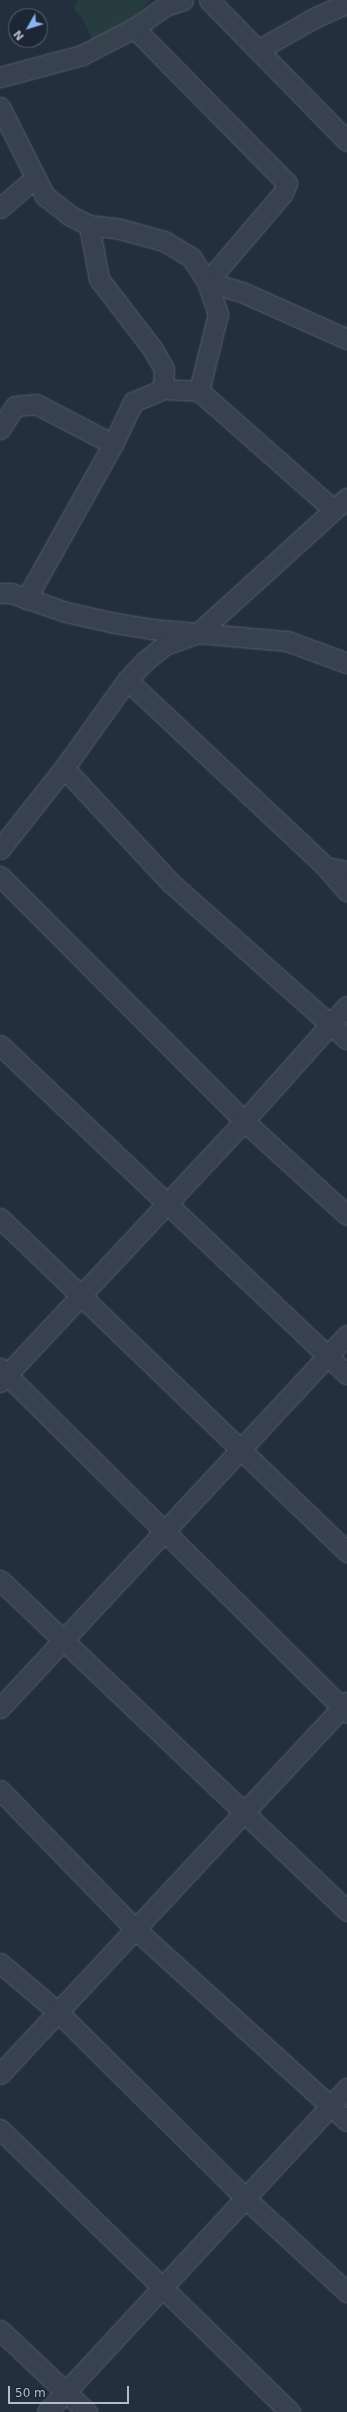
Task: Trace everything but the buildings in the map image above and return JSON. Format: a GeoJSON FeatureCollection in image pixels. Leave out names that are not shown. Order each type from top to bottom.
{"type":"FeatureCollection","features":[{"type":"Feature","properties":{"kind":"street"},"geometry":{"type":"LineString","coordinates":[[0,77],[82,55],[134,28],[165,6],[183,0]]}},
{"type":"Feature","properties":{"kind":"street"},"geometry":{"type":"LineString","coordinates":[[209,0],[346,138]]}},
{"type":"Feature","properties":{"kind":"street"},"geometry":{"type":"LineString","coordinates":[[258,50],[314,18],[347,3]]}},
{"type":"Feature","properties":{"kind":"street"},"geometry":{"type":"LineString","coordinates":[[134,28],[287,183],[283,193],[207,282]]}},
{"type":"Feature","properties":{"kind":"street"},"geometry":{"type":"LineString","coordinates":[[0,107],[45,196],[69,215],[89,225],[120,229],[164,240],[192,257],[207,282],[218,314],[199,391]]}},
{"type":"Feature","properties":{"kind":"street"},"geometry":{"type":"LineString","coordinates":[[0,208],[35,178]]}},
{"type":"Feature","properties":{"kind":"street"},"geometry":{"type":"LineString","coordinates":[[89,225],[99,279],[152,348],[164,369],[163,389]]}},
{"type":"Feature","properties":{"kind":"street"},"geometry":{"type":"LineString","coordinates":[[207,282],[242,292],[347,339]]}},
{"type":"Feature","properties":{"kind":"street"},"geometry":{"type":"LineString","coordinates":[[0,849],[64,768],[127,680],[145,661],[165,645],[198,633],[340,504],[199,391],[163,389],[133,402],[113,444],[26,599]]}},
{"type":"Feature","properties":{"kind":"street"},"geometry":{"type":"LineString","coordinates":[[0,429],[15,406],[36,404],[113,444]]}},
{"type":"Feature","properties":{"kind":"street"},"geometry":{"type":"LineString","coordinates":[[0,593],[11,593],[66,612],[115,623],[198,633],[287,641],[347,663]]}},
{"type":"Feature","properties":{"kind":"street"},"geometry":{"type":"LineString","coordinates":[[127,680],[326,867],[347,891]]}},
{"type":"Feature","properties":{"kind":"street"},"geometry":{"type":"LineString","coordinates":[[64,768],[172,883],[347,1039]]}},
{"type":"Feature","properties":{"kind":"street"},"geometry":{"type":"LineString","coordinates":[[326,867],[347,871]]}},
{"type":"Feature","properties":{"kind":"street"},"geometry":{"type":"LineString","coordinates":[[0,876],[244,1121],[347,1215]]}},
{"type":"Feature","properties":{"kind":"street"},"geometry":{"type":"LineString","coordinates":[[0,2074],[134,1928],[345,1707],[2,1375],[80,1295],[166,1202],[244,1121],[347,1006]]}},
{"type":"Feature","properties":{"kind":"street"},"geometry":{"type":"LineString","coordinates":[[0,1044],[347,1374]]}},
{"type":"Feature","properties":{"kind":"street"},"geometry":{"type":"LineString","coordinates":[[0,1218],[347,1552]]}},
{"type":"Feature","properties":{"kind":"street"},"geometry":{"type":"LineString","coordinates":[[0,1708],[347,1335]]}},
{"type":"Feature","properties":{"kind":"street"},"geometry":{"type":"LineString","coordinates":[[0,1580],[347,1911]]}},
{"type":"Feature","properties":{"kind":"street"},"geometry":{"type":"LineString","coordinates":[[0,1790],[134,1928],[347,2121]]}},
{"type":"Feature","properties":{"kind":"street"},"geometry":{"type":"LineString","coordinates":[[0,1963],[58,2012],[245,2198],[347,2292]]}},
{"type":"Feature","properties":{"kind":"street"},"geometry":{"type":"LineString","coordinates":[[46,2412],[347,2088]]}},
{"type":"Feature","properties":{"kind":"street"},"geometry":{"type":"LineString","coordinates":[[0,2129],[290,2412]]}},
{"type":"Feature","properties":{"kind":"street"},"geometry":{"type":"LineString","coordinates":[[0,2330],[86,2412]]}},
{"type":"Feature","properties":{"kind":"green space"},"geometry":{"type":"Polygon","coordinates":[[[77,0],[150,0],[120,30],[92,40],[85,23],[74,8],[77,0]]]}}]}
